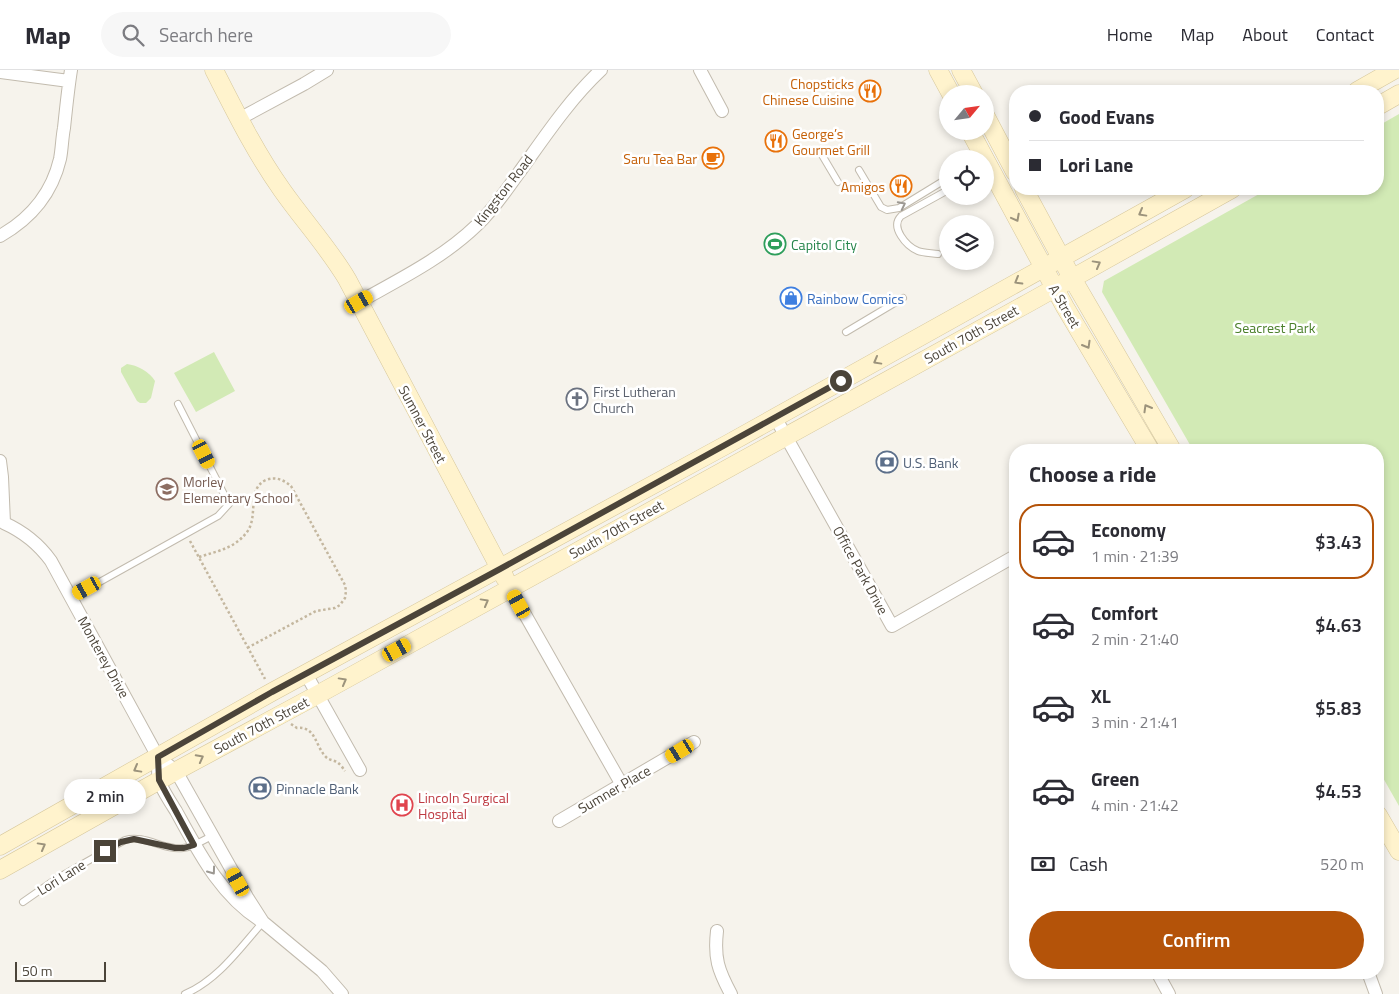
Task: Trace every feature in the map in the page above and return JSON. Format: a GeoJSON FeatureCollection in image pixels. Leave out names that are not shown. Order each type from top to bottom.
{"type":"FeatureCollection","features":[{"type":"Feature","properties":{"kind":"main road","name":"Sumner Street"},"geometry":{"type":"LineString","coordinates":[[214,70],[239,119],[282,191],[329,251],[347,279],[510,588]]}},
{"type":"Feature","properties":{"kind":"main road"},"geometry":{"type":"LineString","coordinates":[[938,70],[946,85]]}},
{"type":"Feature","properties":{"kind":"main road"},"geometry":{"type":"LineString","coordinates":[[962,70],[970,85]]}},
{"type":"Feature","properties":{"kind":"main road"},"geometry":{"type":"LineString","coordinates":[[1368,85],[1394,70]]}},
{"type":"Feature","properties":{"kind":"main road"},"geometry":{"type":"LineString","coordinates":[[1384,103],[1399,94]]}},
{"type":"Feature","properties":{"kind":"main road"},"geometry":{"type":"LineString","coordinates":[[994,132],[1009,161]]}},
{"type":"Feature","properties":{"kind":"main road","name":"A Street"},"geometry":{"type":"LineString","coordinates":[[994,176],[1054,288],[1146,444]]}},
{"type":"Feature","properties":{"kind":"main road","name":"A Street"},"geometry":{"type":"LineString","coordinates":[[1027,195],[1072,278],[1169,444]]}},
{"type":"Feature","properties":{"kind":"main road","name":"South 70th Street"},"geometry":{"type":"LineString","coordinates":[[0,846],[272,692],[500,569],[1174,195]]}},
{"type":"Feature","properties":{"kind":"main road","name":"South 70th Street"},"geometry":{"type":"LineString","coordinates":[[0,870],[159,780],[317,695],[1221,195]]}},
{"type":"Feature","properties":{"kind":"main road"},"geometry":{"type":"LineString","coordinates":[[1384,825],[1399,851]]}},
{"type":"Feature","properties":{"kind":"street"},"geometry":{"type":"LineString","coordinates":[[239,119],[327,70]]}},
{"type":"Feature","properties":{"kind":"street","name":"Kingston Road"},"geometry":{"type":"LineString","coordinates":[[359,302],[434,259],[458,242],[478,224],[495,205],[565,108],[601,70]]}},
{"type":"Feature","properties":{"kind":"street"},"geometry":{"type":"LineString","coordinates":[[700,70],[722,111]]}},
{"type":"Feature","properties":{"kind":"street"},"geometry":{"type":"LineString","coordinates":[[0,72],[70,76],[60,158],[56,173],[48,190],[29,215],[0,236]]}},
{"type":"Feature","properties":{"kind":"street","name":"Office Park Drive"},"geometry":{"type":"LineString","coordinates":[[775,417],[892,626],[1009,559]]}},
{"type":"Feature","properties":{"kind":"street","name":"Monterey Drive"},"geometry":{"type":"LineString","coordinates":[[0,461],[2,522],[18,529],[31,538],[51,561],[158,757]]}},
{"type":"Feature","properties":{"kind":"street","name":"Sumner Street"},"geometry":{"type":"LineString","coordinates":[[510,588],[622,785]]}},
{"type":"Feature","properties":{"kind":"street"},"geometry":{"type":"LineString","coordinates":[[306,674],[355,773]]}},
{"type":"Feature","properties":{"kind":"street","name":"Sumner Place"},"geometry":{"type":"LineString","coordinates":[[559,821],[694,742]]}},
{"type":"Feature","properties":{"kind":"street"},"geometry":{"type":"LineString","coordinates":[[158,757],[176,771],[263,922]]}},
{"type":"Feature","properties":{"kind":"street"},"geometry":{"type":"LineString","coordinates":[[158,757],[159,780],[208,867],[252,916],[263,922],[322,971],[342,994]]}},
{"type":"Feature","properties":{"kind":"street"},"geometry":{"type":"LineString","coordinates":[[717,931],[715,950],[717,960],[725,984],[731,994]]}},
{"type":"Feature","properties":{"kind":"street"},"geometry":{"type":"LineString","coordinates":[[1161,979],[1169,994]]}},
{"type":"Feature","properties":{"kind":"street"},"geometry":{"type":"LineString","coordinates":[[1371,979],[1376,994]]}},
{"type":"Feature","properties":{"kind":"lane"},"geometry":{"type":"LineString","coordinates":[[819,150],[838,182]]}},
{"type":"Feature","properties":{"kind":"lane"},"geometry":{"type":"LineString","coordinates":[[859,170],[881,207],[887,210],[899,208],[939,184]]}},
{"type":"Feature","properties":{"kind":"lane"},"geometry":{"type":"LineString","coordinates":[[938,254],[916,250],[904,240],[896,225],[897,220],[901,216],[939,195]]}},
{"type":"Feature","properties":{"kind":"lane"},"geometry":{"type":"LineString","coordinates":[[846,332],[903,298]]}},
{"type":"Feature","properties":{"kind":"lane"},"geometry":{"type":"LineString","coordinates":[[71,598],[218,516],[229,504],[178,404]]}},
{"type":"Feature","properties":{"kind":"lane","name":"Lori Lane"},"geometry":{"type":"LineString","coordinates":[[23,902],[56,879],[126,840],[134,839],[181,848],[194,845],[212,836]]}},
{"type":"Feature","properties":{"kind":"lane"},"geometry":{"type":"LineString","coordinates":[[185,994],[205,982],[225,966],[263,922]]}},
{"type":"Feature","properties":{"kind":"path"},"geometry":{"type":"LineString","coordinates":[[199,558],[232,546],[248,531],[254,513],[254,494],[257,487],[263,481],[270,478],[278,478],[291,486],[345,585],[345,598],[335,608],[316,611],[247,648]]}},
{"type":"Feature","properties":{"kind":"path"},"geometry":{"type":"LineString","coordinates":[[186,534],[268,684]]}},
{"type":"Feature","properties":{"kind":"path"},"geometry":{"type":"LineString","coordinates":[[291,726],[303,728],[312,733],[322,753],[328,759],[355,773]]}},
{"type":"Feature","properties":{"kind":"green space","name":"Seacrest Park"},"geometry":{"type":"Polygon","coordinates":[[[1399,114],[1399,806],[1384,780],[1384,444],[1190,444],[1102,292],[1104,281],[1257,195],[1384,195],[1384,123],[1399,114]]]}},
{"type":"Feature","properties":{"kind":"green space"},"geometry":{"type":"Polygon","coordinates":[[[214,352],[235,391],[196,412],[174,373],[214,352]]]}},
{"type":"Feature","properties":{"kind":"green space"},"geometry":{"type":"Polygon","coordinates":[[[127,364],[143,370],[155,381],[151,398],[146,403],[137,401],[121,372],[121,368],[127,364]]]}},
{"type":"Feature","properties":{"kind":"place","name":"Chopsticks Chinese Cuisine"},"geometry":{"type":"Point","coordinates":[870,91]}},
{"type":"Feature","properties":{"kind":"place","name":"George’s Gourmet Grill"},"geometry":{"type":"Point","coordinates":[776,141]}},
{"type":"Feature","properties":{"kind":"place","name":"Saru Tea Bar"},"geometry":{"type":"Point","coordinates":[713,158]}},
{"type":"Feature","properties":{"kind":"place","name":"Amigos"},"geometry":{"type":"Point","coordinates":[901,186]}},
{"type":"Feature","properties":{"kind":"place","name":"Capitol City"},"geometry":{"type":"Point","coordinates":[775,244]}},
{"type":"Feature","properties":{"kind":"place","name":"Rainbow Comics"},"geometry":{"type":"Point","coordinates":[791,298]}},
{"type":"Feature","properties":{"kind":"place","name":"First Lutheran Church"},"geometry":{"type":"Point","coordinates":[577,399]}},
{"type":"Feature","properties":{"kind":"place","name":"U.S. Bank"},"geometry":{"type":"Point","coordinates":[887,462]}},
{"type":"Feature","properties":{"kind":"place","name":"Morley Elementary School"},"geometry":{"type":"Point","coordinates":[167,489]}},
{"type":"Feature","properties":{"kind":"place","name":"Pinnacle Bank"},"geometry":{"type":"Point","coordinates":[260,788]}},
{"type":"Feature","properties":{"kind":"place","name":"Lincoln Surgical Hospital"},"geometry":{"type":"Point","coordinates":[402,805]}},
{"type":"Feature","properties":{"kind":"route"},"geometry":{"type":"LineString","coordinates":[[105,851],[129,839],[175,848],[194,845],[159,780],[158,757],[272,692],[841,381]]}}]}
